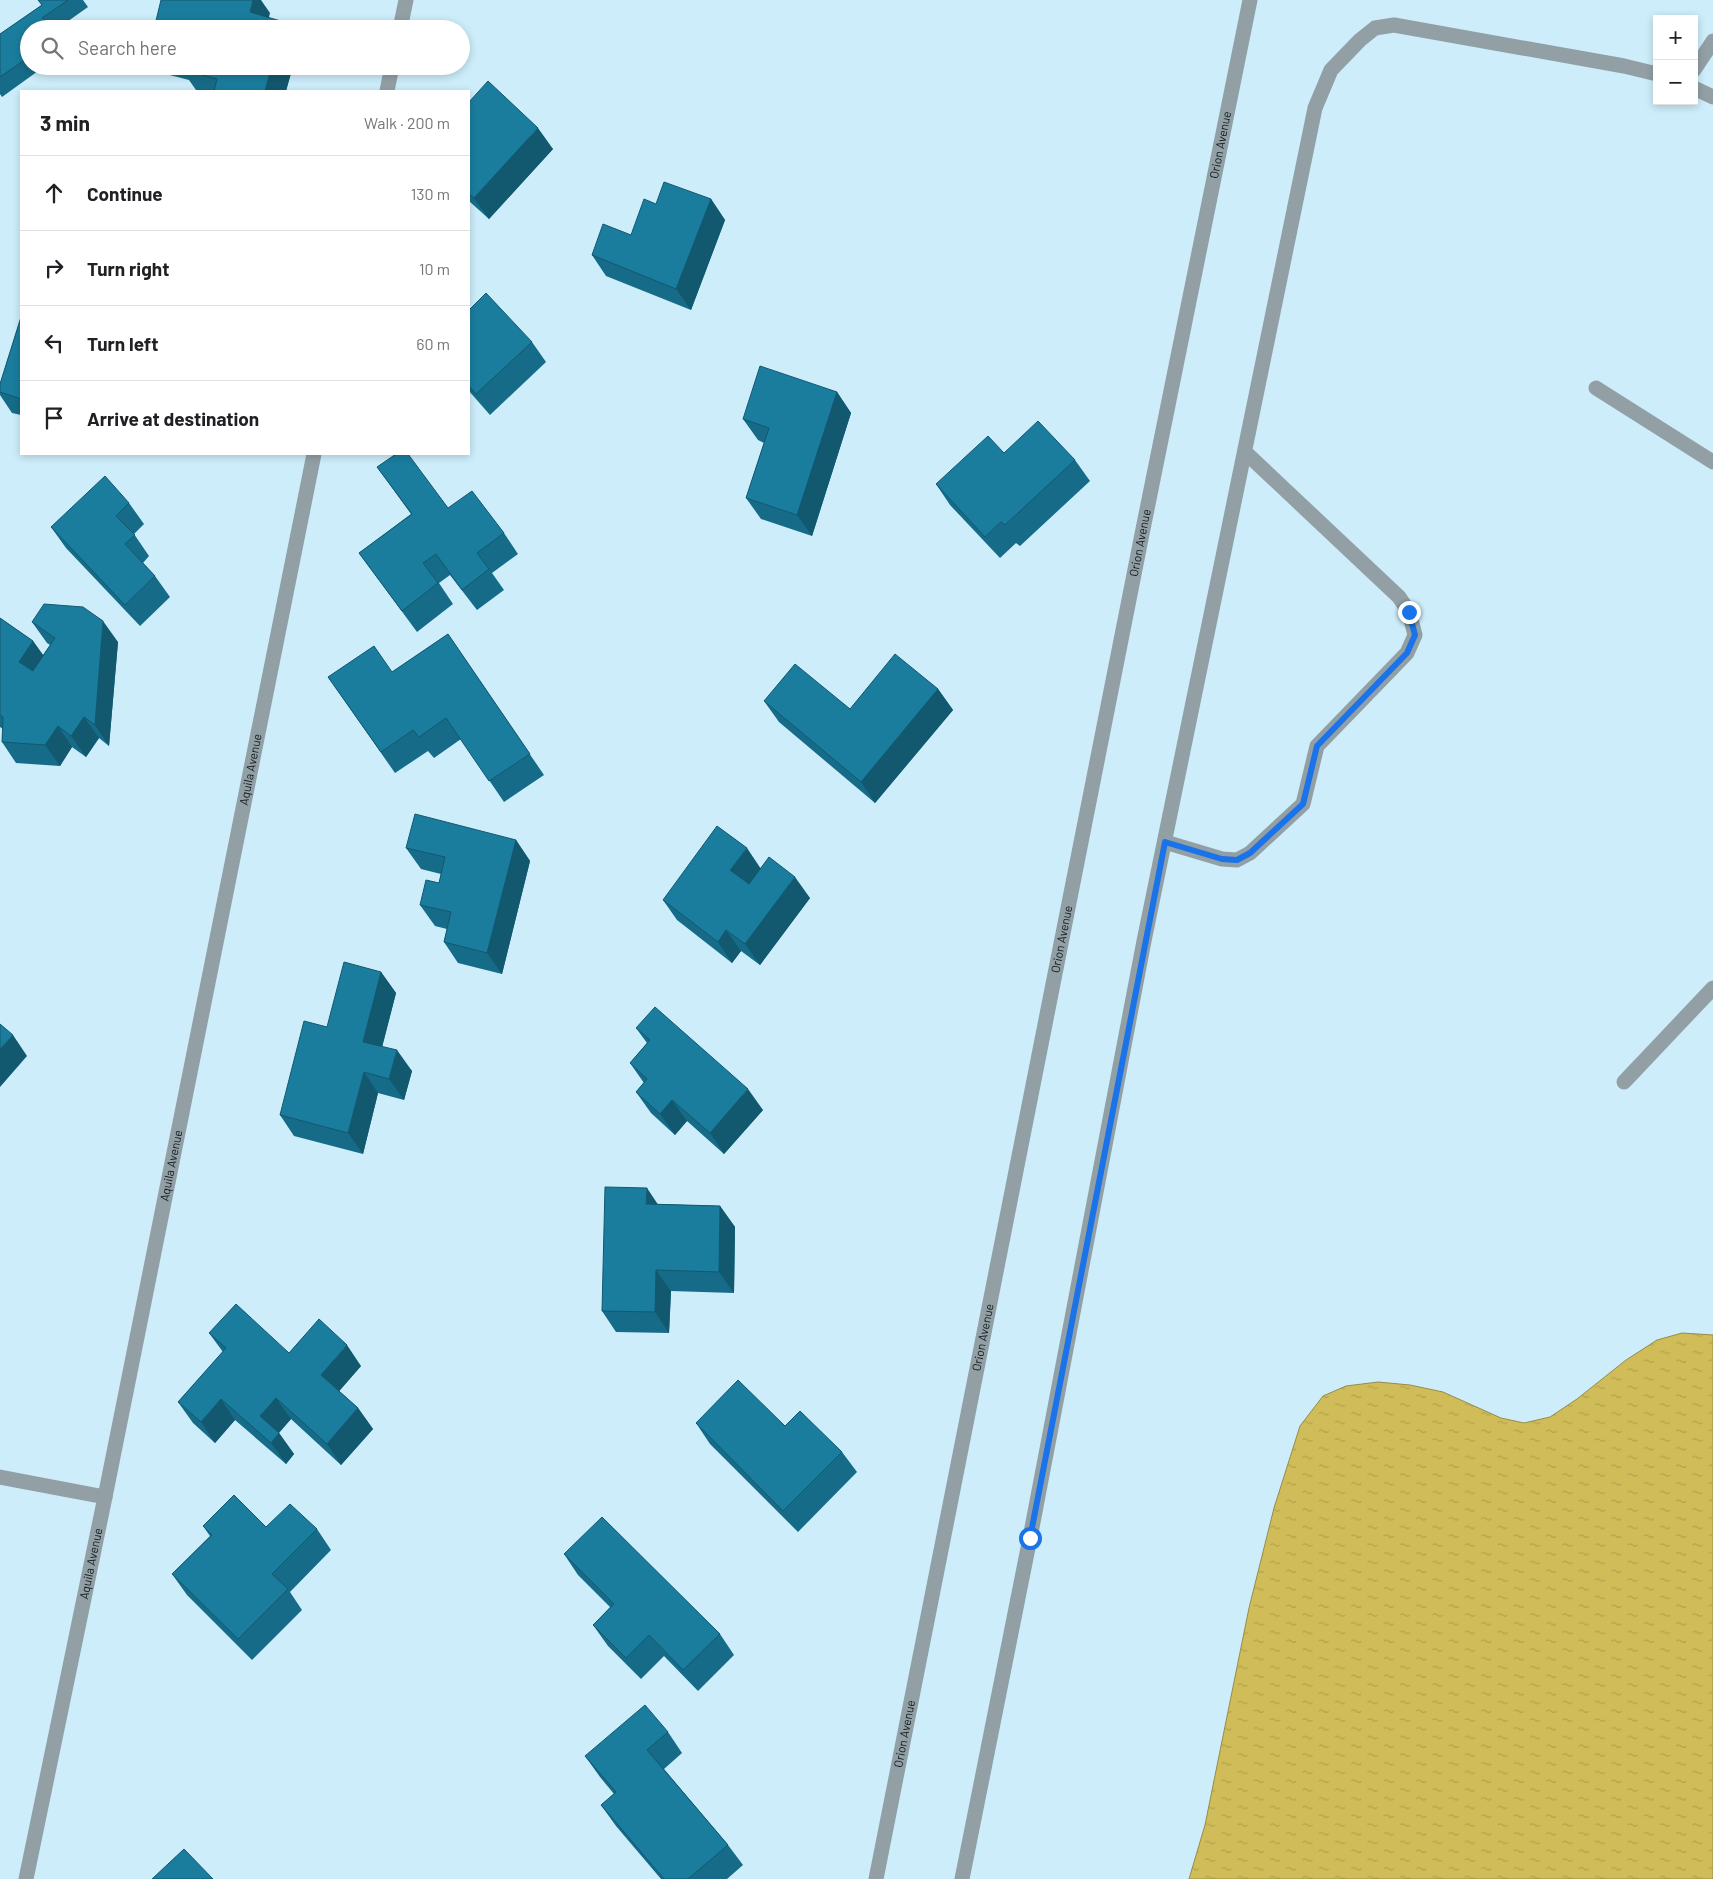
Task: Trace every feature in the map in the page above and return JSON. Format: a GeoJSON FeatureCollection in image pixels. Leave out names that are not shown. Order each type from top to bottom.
{"type":"FeatureCollection","features":[{"type":"Feature","properties":{"kind":"street"},"geometry":{"type":"LineString","coordinates":[[402,20],[406,0]]}},
{"type":"Feature","properties":{"kind":"street","name":"Orion Avenue"},"geometry":{"type":"LineString","coordinates":[[876,1879],[1142,534],[1250,0]]}},
{"type":"Feature","properties":{"kind":"street"},"geometry":{"type":"LineString","coordinates":[[962,1879],[1165,842],[1315,108],[1331,70],[1360,40],[1375,28],[1394,25],[1624,66],[1653,73]]}},
{"type":"Feature","properties":{"kind":"street"},"geometry":{"type":"LineString","coordinates":[[1698,64],[1713,41]]}},
{"type":"Feature","properties":{"kind":"street"},"geometry":{"type":"LineString","coordinates":[[387,90],[390,75]]}},
{"type":"Feature","properties":{"kind":"street"},"geometry":{"type":"LineString","coordinates":[[1698,90],[1713,97]]}},
{"type":"Feature","properties":{"kind":"street"},"geometry":{"type":"LineString","coordinates":[[1596,388],[1713,462]]}},
{"type":"Feature","properties":{"kind":"street"},"geometry":{"type":"LineString","coordinates":[[1165,842],[1222,859],[1237,860],[1250,853],[1303,804],[1317,746],[1407,653],[1415,635],[1409,612],[1399,597],[1244,452]]}},
{"type":"Feature","properties":{"kind":"street","name":"Aquila Avenue"},"geometry":{"type":"LineString","coordinates":[[26,1879],[105,1497],[314,455]]}},
{"type":"Feature","properties":{"kind":"street"},"geometry":{"type":"LineString","coordinates":[[1624,1082],[1713,988]]}},
{"type":"Feature","properties":{"kind":"street"},"geometry":{"type":"LineString","coordinates":[[0,1477],[105,1497]]}},
{"type":"Feature","properties":{"kind":"water"},"geometry":{"type":"Polygon","coordinates":[[[1682,1333],[1713,1335],[1713,1879],[1189,1879],[1205,1825],[1249,1608],[1274,1508],[1300,1426],[1323,1396],[1346,1386],[1378,1382],[1410,1385],[1443,1392],[1501,1418],[1524,1423],[1550,1417],[1577,1399],[1626,1360],[1657,1340],[1682,1333]]]}},
{"type":"Feature","properties":{"kind":"building"},"geometry":{"type":"Polygon","coordinates":[[[38,0],[68,0],[42,18],[43,20],[20,20],[42,5],[38,0]]]}},
{"type":"Feature","properties":{"kind":"building"},"geometry":{"type":"Polygon","coordinates":[[[161,0],[253,0],[250,12],[277,20],[156,20],[161,0]]]}},
{"type":"Feature","properties":{"kind":"building"},"geometry":{"type":"Polygon","coordinates":[[[20,20],[20,63],[0,77],[0,34],[20,20]]]}},
{"type":"Feature","properties":{"kind":"building"},"geometry":{"type":"Polygon","coordinates":[[[203,75],[269,75],[265,90],[214,90],[217,79],[203,75]]]}},
{"type":"Feature","properties":{"kind":"building"},"geometry":{"type":"Polygon","coordinates":[[[488,81],[538,128],[474,198],[470,195],[470,101],[488,81]]]}},
{"type":"Feature","properties":{"kind":"building"},"geometry":{"type":"Polygon","coordinates":[[[664,182],[711,199],[676,289],[592,255],[603,224],[631,235],[644,199],[656,204],[664,182]]]}},
{"type":"Feature","properties":{"kind":"building"},"geometry":{"type":"Polygon","coordinates":[[[486,293],[532,342],[476,394],[470,387],[470,309],[486,293]]]}},
{"type":"Feature","properties":{"kind":"building"},"geometry":{"type":"Polygon","coordinates":[[[20,320],[20,399],[0,392],[0,384],[20,320]]]}},
{"type":"Feature","properties":{"kind":"building"},"geometry":{"type":"Polygon","coordinates":[[[760,366],[837,392],[797,515],[746,498],[769,428],[743,419],[760,366]]]}},
{"type":"Feature","properties":{"kind":"building"},"geometry":{"type":"Polygon","coordinates":[[[1038,421],[1075,460],[1005,525],[1001,522],[985,537],[936,484],[988,436],[1004,453],[1038,421]]]}},
{"type":"Feature","properties":{"kind":"building"},"geometry":{"type":"Polygon","coordinates":[[[395,455],[409,455],[448,508],[472,491],[504,533],[477,553],[489,569],[462,590],[436,554],[423,563],[438,583],[402,611],[359,553],[412,514],[377,467],[395,455]]]}},
{"type":"Feature","properties":{"kind":"building"},"geometry":{"type":"Polygon","coordinates":[[[105,476],[129,503],[116,516],[135,535],[125,544],[155,576],[125,605],[51,527],[105,476]]]}},
{"type":"Feature","properties":{"kind":"building"},"geometry":{"type":"Polygon","coordinates":[[[44,604],[83,607],[103,621],[95,725],[84,717],[71,736],[58,726],[45,745],[2,742],[3,717],[0,715],[0,618],[33,641],[19,662],[33,671],[55,638],[32,622],[44,604]]]}},
{"type":"Feature","properties":{"kind":"building"},"geometry":{"type":"Polygon","coordinates":[[[448,634],[530,754],[489,781],[446,718],[419,737],[413,730],[381,752],[328,677],[374,646],[392,672],[448,634]]]}},
{"type":"Feature","properties":{"kind":"building"},"geometry":{"type":"Polygon","coordinates":[[[895,654],[938,689],[861,782],[764,701],[795,664],[850,709],[895,654]]]}},
{"type":"Feature","properties":{"kind":"building"},"geometry":{"type":"Polygon","coordinates":[[[415,814],[516,840],[487,953],[444,942],[451,912],[420,905],[426,880],[439,883],[445,857],[406,848],[415,814]]]}},
{"type":"Feature","properties":{"kind":"building"},"geometry":{"type":"Polygon","coordinates":[[[717,826],[747,848],[730,870],[749,884],[769,857],[795,877],[745,944],[726,930],[718,942],[663,900],[717,826]]]}},
{"type":"Feature","properties":{"kind":"building"},"geometry":{"type":"Polygon","coordinates":[[[344,962],[381,972],[363,1042],[397,1050],[389,1079],[364,1072],[348,1133],[280,1115],[304,1021],[327,1027],[344,962]]]}},
{"type":"Feature","properties":{"kind":"building"},"geometry":{"type":"Polygon","coordinates":[[[655,1007],[748,1089],[710,1133],[672,1100],[660,1114],[636,1092],[647,1079],[630,1063],[650,1040],[636,1028],[655,1007]]]}},
{"type":"Feature","properties":{"kind":"building"},"geometry":{"type":"Polygon","coordinates":[[[0,1024],[13,1035],[0,1049],[0,1024]]]}},
{"type":"Feature","properties":{"kind":"building"},"geometry":{"type":"Polygon","coordinates":[[[605,1187],[647,1188],[646,1204],[720,1206],[719,1272],[656,1270],[655,1312],[602,1311],[605,1187]]]}},
{"type":"Feature","properties":{"kind":"building"},"geometry":{"type":"Polygon","coordinates":[[[236,1304],[289,1353],[319,1319],[347,1345],[321,1375],[358,1408],[327,1444],[276,1398],[260,1416],[279,1433],[271,1443],[221,1399],[201,1422],[178,1402],[226,1348],[209,1333],[236,1304]]]}},
{"type":"Feature","properties":{"kind":"building"},"geometry":{"type":"Polygon","coordinates":[[[738,1380],[785,1426],[800,1411],[842,1452],[783,1511],[696,1423],[738,1380]]]}},
{"type":"Feature","properties":{"kind":"building"},"geometry":{"type":"Polygon","coordinates":[[[234,1495],[266,1527],[290,1504],[317,1529],[272,1574],[288,1589],[238,1639],[172,1574],[212,1535],[203,1526],[234,1495]]]}},
{"type":"Feature","properties":{"kind":"building"},"geometry":{"type":"Polygon","coordinates":[[[602,1517],[720,1634],[683,1670],[649,1635],[626,1658],[593,1625],[614,1604],[564,1554],[602,1517]]]}},
{"type":"Feature","properties":{"kind":"building"},"geometry":{"type":"Polygon","coordinates":[[[645,1705],[668,1732],[647,1750],[728,1845],[688,1879],[664,1879],[601,1805],[616,1792],[585,1756],[645,1705]]]}},
{"type":"Feature","properties":{"kind":"building"},"geometry":{"type":"Polygon","coordinates":[[[184,1849],[213,1879],[152,1879],[184,1849]]]}},
{"type":"Feature","properties":{"kind":"route"},"geometry":{"type":"LineString","coordinates":[[1030,1538],[1144,942],[1165,842],[1222,859],[1237,860],[1250,853],[1303,804],[1317,746],[1407,653],[1415,635],[1409,612]]}}]}
